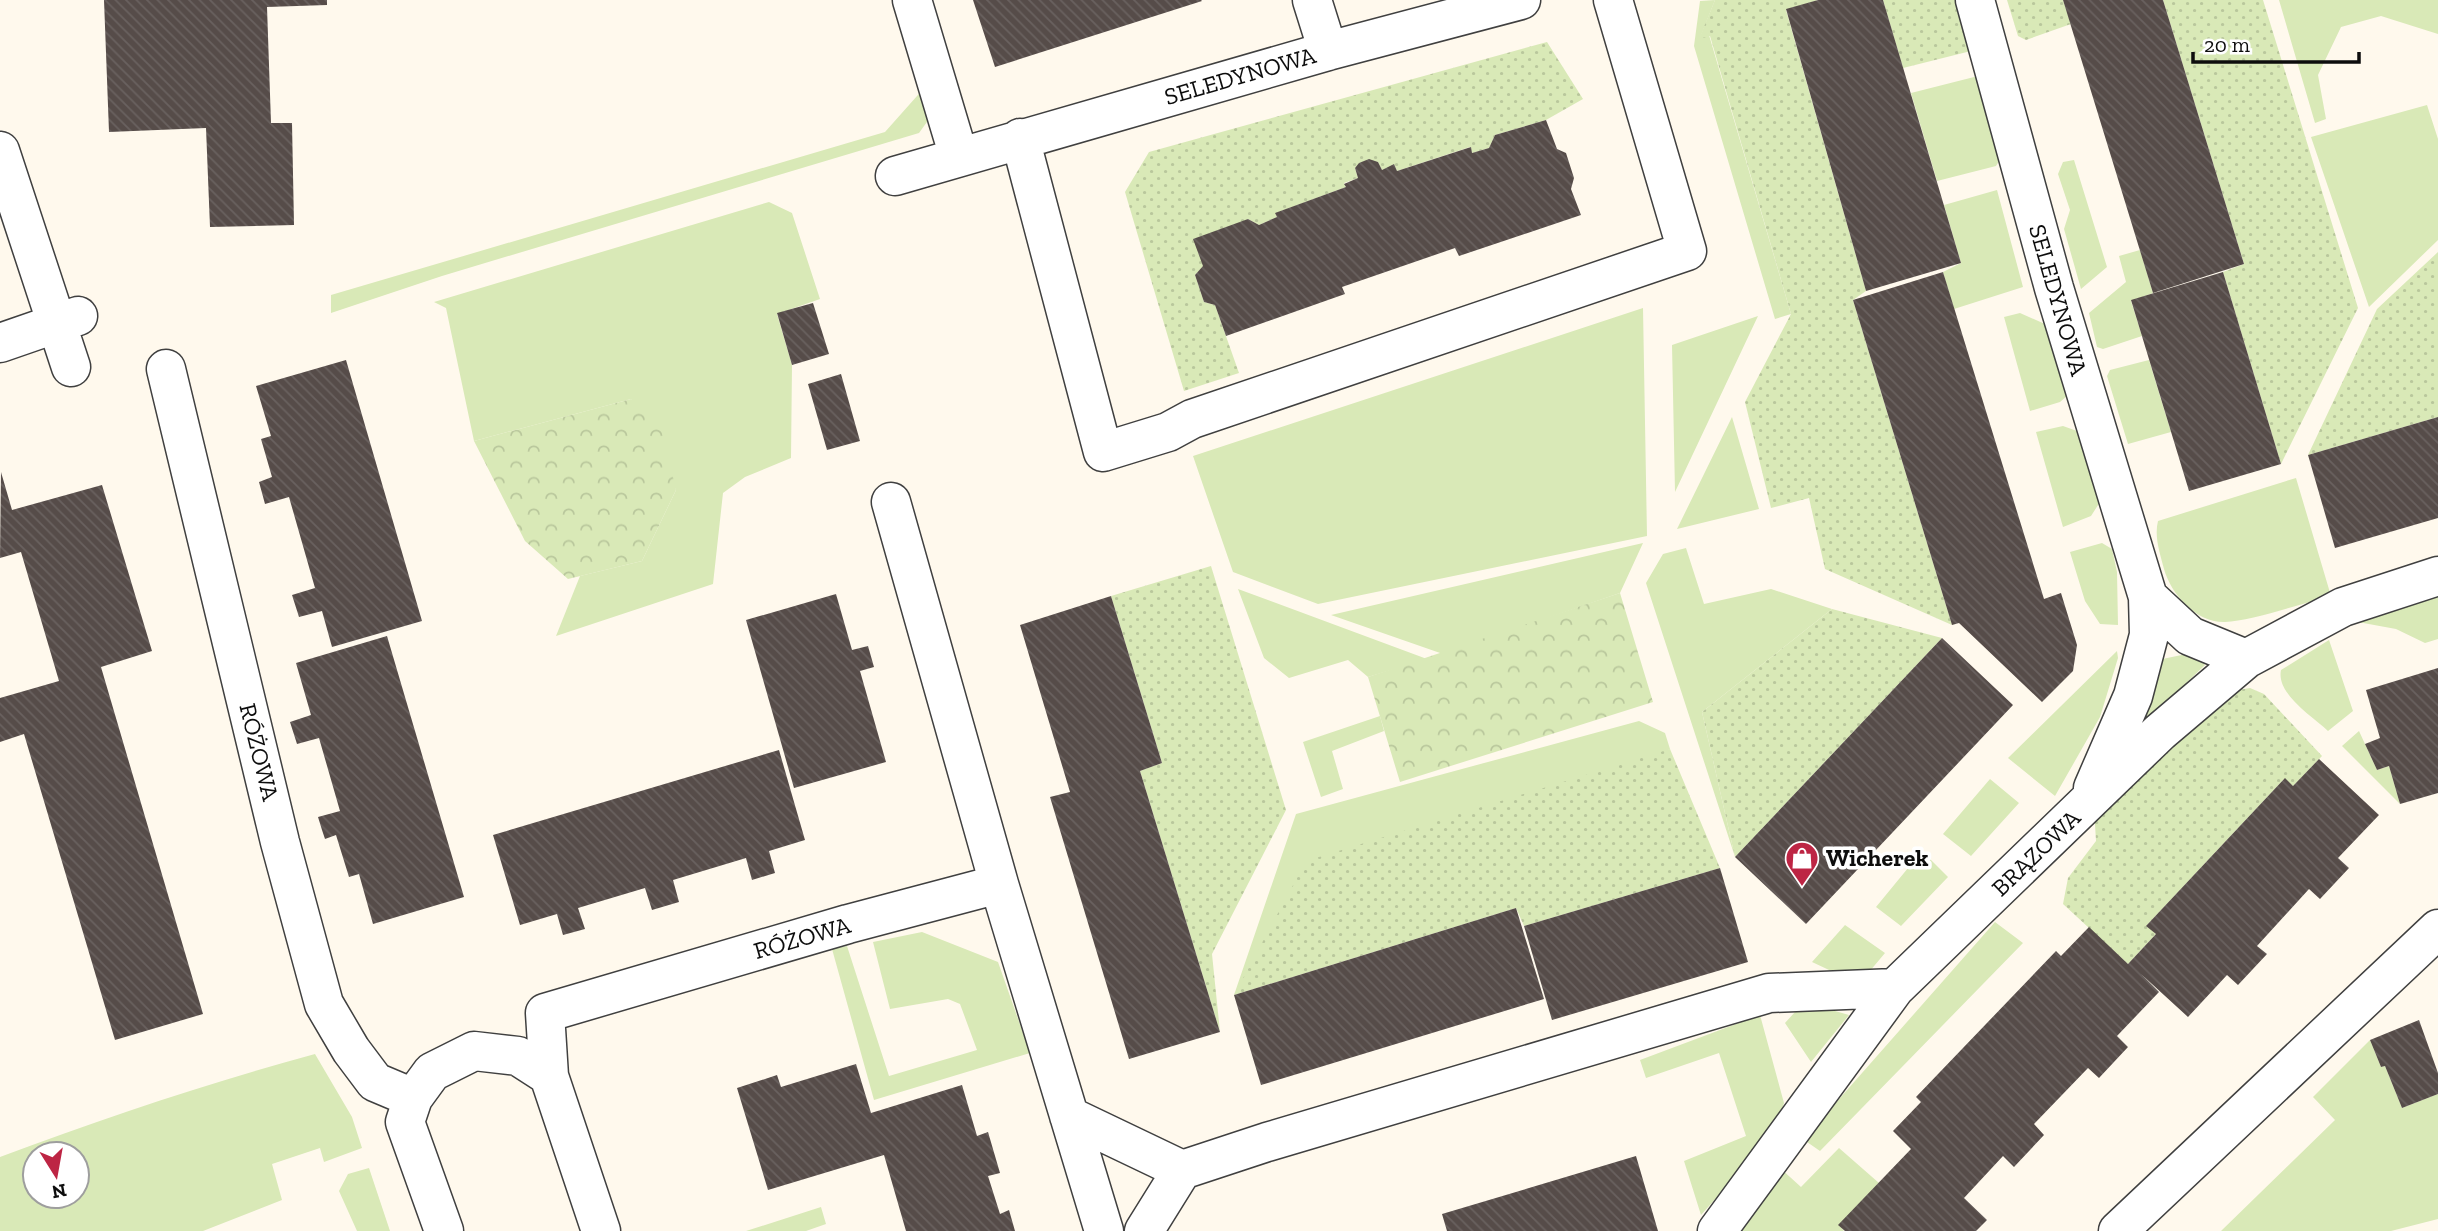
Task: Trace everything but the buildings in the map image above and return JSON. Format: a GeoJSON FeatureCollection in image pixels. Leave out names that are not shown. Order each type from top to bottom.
{"type":"FeatureCollection","features":[{"type":"Feature","properties":{"kind":"street"},"geometry":{"type":"LineString","coordinates":[[912,0],[960,157]]}},
{"type":"Feature","properties":{"kind":"street"},"geometry":{"type":"LineString","coordinates":[[1312,0],[1328,51]]}},
{"type":"Feature","properties":{"kind":"street","name":"SELEDYNOWA"},"geometry":{"type":"LineString","coordinates":[[895,176],[1328,51],[1521,0]]}},
{"type":"Feature","properties":{"kind":"street"},"geometry":{"type":"LineString","coordinates":[[1020,138],[1103,452],[1175,429],[1192,419],[1687,251],[1613,0]]}},
{"type":"Feature","properties":{"kind":"street","name":"SELEDYNOWA"},"geometry":{"type":"LineString","coordinates":[[1975,0],[2054,288],[2148,597],[2150,635],[2133,696],[2086,805]]}},
{"type":"Feature","properties":{"kind":"street"},"geometry":{"type":"LineString","coordinates":[[0,150],[67,320],[71,367]]}},
{"type":"Feature","properties":{"kind":"street"},"geometry":{"type":"LineString","coordinates":[[0,343],[67,320]]}},
{"type":"Feature","properties":{"kind":"street","name":"RÓŻOWA"},"geometry":{"type":"LineString","coordinates":[[166,369],[283,854],[324,1003],[351,1050],[375,1082],[413,1098]]}},
{"type":"Feature","properties":{"kind":"street"},"geometry":{"type":"LineString","coordinates":[[891,502],[999,884],[1104,1231]]}},
{"type":"Feature","properties":{"kind":"street","name":"BRĄZOWA"},"geometry":{"type":"LineString","coordinates":[[1717,1231],[1895,988],[2160,732],[2246,659],[2343,607],[2438,576]]}},
{"type":"Feature","properties":{"kind":"street"},"geometry":{"type":"LineString","coordinates":[[2148,597],[2190,636],[2246,659]]}},
{"type":"Feature","properties":{"kind":"street","name":"RÓŻOWA"},"geometry":{"type":"LineString","coordinates":[[601,1231],[549,1076],[545,1013],[848,924],[999,884]]}},
{"type":"Feature","properties":{"kind":"street"},"geometry":{"type":"LineString","coordinates":[[2118,1231],[2438,929]]}},
{"type":"Feature","properties":{"kind":"street"},"geometry":{"type":"LineString","coordinates":[[1144,1231],[1182,1170],[1267,1142],[1769,993],[1895,988]]}},
{"type":"Feature","properties":{"kind":"street"},"geometry":{"type":"LineString","coordinates":[[444,1231],[405,1122],[413,1098],[432,1072],[474,1052],[518,1056],[549,1076]]}},
{"type":"Feature","properties":{"kind":"street"},"geometry":{"type":"LineString","coordinates":[[1069,1116],[1182,1170]]}},
{"type":"Feature","properties":{"kind":"green space"},"geometry":{"type":"Polygon","coordinates":[[[1715,0],[1700,38],[1709,35],[1791,314],[1775,319],[1694,46],[1700,1],[1715,0]]]}},
{"type":"Feature","properties":{"kind":"green space"},"geometry":{"type":"Polygon","coordinates":[[[1715,0],[1818,0],[1786,10],[1866,291],[1853,300],[1952,625],[1825,569],[1809,498],[1771,508],[1745,402],[1791,314],[1710,36],[1699,39],[1715,0]]]}},
{"type":"Feature","properties":{"kind":"green space"},"geometry":{"type":"Polygon","coordinates":[[[1883,0],[1963,0],[1975,50],[1903,68],[1883,0]]]}},
{"type":"Feature","properties":{"kind":"green space"},"geometry":{"type":"Polygon","coordinates":[[[2007,0],[2063,0],[2071,24],[2026,40],[2018,36],[2007,0]]]}},
{"type":"Feature","properties":{"kind":"green space"},"geometry":{"type":"Polygon","coordinates":[[[2163,0],[2263,0],[2358,308],[2281,464],[2223,272],[2244,264],[2163,0]]]}},
{"type":"Feature","properties":{"kind":"green space"},"geometry":{"type":"Polygon","coordinates":[[[2279,0],[2438,0],[2438,34],[2381,16],[2341,27],[2318,75],[2326,119],[2315,123],[2279,0]]]}},
{"type":"Feature","properties":{"kind":"green space"},"geometry":{"type":"Polygon","coordinates":[[[1547,42],[1583,99],[1546,120],[1495,135],[1489,148],[1472,153],[1470,147],[1397,171],[1394,165],[1382,170],[1378,162],[1368,160],[1355,168],[1358,178],[1344,183],[1346,187],[1276,213],[1277,217],[1259,225],[1248,219],[1195,275],[1204,302],[1215,305],[1239,373],[1184,391],[1125,192],[1149,152],[1547,42]]]}},
{"type":"Feature","properties":{"kind":"green space"},"geometry":{"type":"Polygon","coordinates":[[[1982,75],[2005,151],[1996,166],[1937,181],[1911,93],[1982,75]]]}},
{"type":"Feature","properties":{"kind":"green space"},"geometry":{"type":"Polygon","coordinates":[[[925,87],[932,115],[919,133],[442,276],[331,313],[331,295],[885,132],[925,87]]]}},
{"type":"Feature","properties":{"kind":"green space"},"geometry":{"type":"Polygon","coordinates":[[[2427,105],[2438,139],[2438,240],[2369,307],[2311,137],[2427,105]]]}},
{"type":"Feature","properties":{"kind":"green space"},"geometry":{"type":"Polygon","coordinates":[[[2074,160],[2107,267],[2081,289],[2064,229],[2070,210],[2058,174],[2063,162],[2074,160]]]}},
{"type":"Feature","properties":{"kind":"green space"},"geometry":{"type":"Polygon","coordinates":[[[1997,190],[2023,287],[1954,309],[1943,272],[1961,263],[1944,205],[1997,190]]]}},
{"type":"Feature","properties":{"kind":"green space"},"geometry":{"type":"Polygon","coordinates":[[[769,202],[792,213],[820,299],[777,314],[792,365],[791,458],[745,477],[723,493],[713,584],[556,636],[580,576],[642,561],[676,490],[631,399],[474,441],[446,308],[434,302],[769,202]]]}},
{"type":"Feature","properties":{"kind":"green space"},"geometry":{"type":"Polygon","coordinates":[[[2140,250],[2153,293],[2131,301],[2142,336],[2103,349],[2097,347],[2089,313],[2126,282],[2119,256],[2140,250]]]}},
{"type":"Feature","properties":{"kind":"green space"},"geometry":{"type":"Polygon","coordinates":[[[2438,252],[2438,417],[2308,455],[2377,309],[2438,252]]]}},
{"type":"Feature","properties":{"kind":"green space"},"geometry":{"type":"Polygon","coordinates":[[[1643,308],[1647,536],[1318,604],[1233,572],[1193,456],[1643,308]]]}},
{"type":"Feature","properties":{"kind":"green space"},"geometry":{"type":"Polygon","coordinates":[[[2020,313],[2045,324],[2067,396],[2060,402],[2030,411],[2004,317],[2020,313]]]}},
{"type":"Feature","properties":{"kind":"green space"},"geometry":{"type":"Polygon","coordinates":[[[1758,316],[1675,492],[1672,345],[1758,316]]]}},
{"type":"Feature","properties":{"kind":"green space"},"geometry":{"type":"Polygon","coordinates":[[[2149,360],[2171,432],[2128,444],[2107,376],[2110,370],[2149,360]]]}},
{"type":"Feature","properties":{"kind":"green space"},"geometry":{"type":"Polygon","coordinates":[[[631,399],[661,426],[676,490],[642,561],[568,579],[525,541],[474,441],[631,399]]]}},
{"type":"Feature","properties":{"kind":"green space"},"geometry":{"type":"Polygon","coordinates":[[[1732,417],[1759,509],[1677,529],[1732,417]]]}},
{"type":"Feature","properties":{"kind":"green space"},"geometry":{"type":"Polygon","coordinates":[[[2063,426],[2077,431],[2100,502],[2091,516],[2063,527],[2036,432],[2063,426]]]}},
{"type":"Feature","properties":{"kind":"green space"},"geometry":{"type":"Polygon","coordinates":[[[2296,478],[2331,596],[2263,615],[2225,622],[2204,618],[2186,605],[2172,588],[2164,569],[2158,545],[2158,521],[2296,478]]]}},
{"type":"Feature","properties":{"kind":"green space"},"geometry":{"type":"Polygon","coordinates":[[[1643,543],[1620,593],[1443,654],[1331,615],[1643,543]]]}},
{"type":"Feature","properties":{"kind":"green space"},"geometry":{"type":"Polygon","coordinates":[[[2102,543],[2112,549],[2117,572],[2118,625],[2100,624],[2085,601],[2070,552],[2102,543]]]}},
{"type":"Feature","properties":{"kind":"green space"},"geometry":{"type":"Polygon","coordinates":[[[1686,548],[1704,604],[1771,589],[1832,609],[1702,712],[1735,857],[1646,583],[1663,554],[1686,548]]]}},
{"type":"Feature","properties":{"kind":"green space"},"geometry":{"type":"Polygon","coordinates":[[[1211,566],[1286,810],[1212,954],[1220,1032],[1140,771],[1162,763],[1111,596],[1211,566]]]}},
{"type":"Feature","properties":{"kind":"green space"},"geometry":{"type":"Polygon","coordinates":[[[2438,587],[2438,639],[2425,643],[2396,629],[2347,620],[2438,587]]]}},
{"type":"Feature","properties":{"kind":"green space"},"geometry":{"type":"Polygon","coordinates":[[[1238,589],[1427,659],[1368,677],[1348,660],[1289,678],[1264,658],[1238,589]]]}},
{"type":"Feature","properties":{"kind":"green space"},"geometry":{"type":"Polygon","coordinates":[[[1620,593],[1653,702],[1400,782],[1368,677],[1620,593]]]}},
{"type":"Feature","properties":{"kind":"green space"},"geometry":{"type":"Polygon","coordinates":[[[1832,609],[1942,638],[1735,857],[1702,712],[1832,609]]]}},
{"type":"Feature","properties":{"kind":"green space"},"geometry":{"type":"Polygon","coordinates":[[[2329,640],[2353,711],[2328,731],[2289,696],[2281,679],[2281,670],[2329,640]]]}},
{"type":"Feature","properties":{"kind":"green space"},"geometry":{"type":"Polygon","coordinates":[[[2117,651],[2118,658],[2100,717],[2055,796],[2008,758],[2117,651]]]}},
{"type":"Feature","properties":{"kind":"green space"},"geometry":{"type":"Polygon","coordinates":[[[2196,652],[2205,665],[2143,724],[2132,715],[2148,662],[2196,652]]]}},
{"type":"Feature","properties":{"kind":"green space"},"geometry":{"type":"Polygon","coordinates":[[[2250,688],[2264,694],[2322,756],[2293,786],[2284,779],[2147,925],[2156,934],[2128,964],[2063,904],[2068,878],[2096,841],[2094,808],[2238,690],[2250,688]]]}},
{"type":"Feature","properties":{"kind":"green space"},"geometry":{"type":"Polygon","coordinates":[[[1380,716],[1384,731],[1332,751],[1343,789],[1321,797],[1303,742],[1380,716]]]}},
{"type":"Feature","properties":{"kind":"green space"},"geometry":{"type":"Polygon","coordinates":[[[1639,721],[1665,733],[1670,749],[1234,995],[1296,814],[1639,721]]]}},
{"type":"Feature","properties":{"kind":"green space"},"geometry":{"type":"Polygon","coordinates":[[[2359,731],[2377,770],[2389,766],[2400,804],[2342,746],[2359,731]]]}},
{"type":"Feature","properties":{"kind":"green space"},"geometry":{"type":"Polygon","coordinates":[[[1670,749],[1720,868],[1524,926],[1516,908],[1234,995],[1306,861],[1670,749]]]}},
{"type":"Feature","properties":{"kind":"green space"},"geometry":{"type":"Polygon","coordinates":[[[1990,779],[2019,803],[1971,856],[1943,834],[1990,779]]]}},
{"type":"Feature","properties":{"kind":"green space"},"geometry":{"type":"Polygon","coordinates":[[[1922,851],[1948,877],[1901,926],[1876,907],[1922,851]]]}},
{"type":"Feature","properties":{"kind":"green space"},"geometry":{"type":"Polygon","coordinates":[[[1995,922],[2023,943],[1820,1151],[1807,1142],[1818,1123],[1995,922]]]}},
{"type":"Feature","properties":{"kind":"green space"},"geometry":{"type":"Polygon","coordinates":[[[1845,925],[1885,953],[1859,984],[1812,962],[1845,925]]]}},
{"type":"Feature","properties":{"kind":"green space"},"geometry":{"type":"Polygon","coordinates":[[[922,932],[998,962],[1030,1053],[874,1100],[832,949],[847,946],[889,1076],[977,1050],[960,1004],[948,999],[890,1009],[873,942],[922,932]]]}},
{"type":"Feature","properties":{"kind":"green space"},"geometry":{"type":"Polygon","coordinates":[[[1804,1002],[1849,1015],[1811,1062],[1785,1023],[1804,1002]]]}},
{"type":"Feature","properties":{"kind":"green space"},"geometry":{"type":"Polygon","coordinates":[[[1760,1015],[1784,1103],[1774,1133],[1701,1215],[1684,1161],[1746,1136],[1719,1053],[1646,1078],[1640,1060],[1760,1015]]]}},
{"type":"Feature","properties":{"kind":"green space"},"geometry":{"type":"Polygon","coordinates":[[[2370,1040],[2381,1067],[2385,1066],[2402,1108],[2438,1094],[2438,1219],[2391,1231],[2221,1231],[2335,1120],[2313,1097],[2370,1040]]]}},
{"type":"Feature","properties":{"kind":"green space"},"geometry":{"type":"Polygon","coordinates":[[[315,1054],[352,1117],[362,1148],[324,1162],[320,1148],[272,1164],[282,1200],[203,1231],[0,1231],[0,1157],[21,1149],[21,1210],[91,1210],[91,1140],[47,1140],[235,1077],[315,1054]]]}},
{"type":"Feature","properties":{"kind":"green space"},"geometry":{"type":"Polygon","coordinates":[[[1839,1148],[1879,1183],[1839,1225],[1844,1231],[1731,1231],[1779,1167],[1801,1187],[1839,1148]]]}},
{"type":"Feature","properties":{"kind":"green space"},"geometry":{"type":"Polygon","coordinates":[[[369,1168],[390,1231],[357,1231],[339,1191],[348,1174],[369,1168]]]}},
{"type":"Feature","properties":{"kind":"green space"},"geometry":{"type":"Polygon","coordinates":[[[821,1207],[826,1224],[806,1231],[746,1231],[821,1207]]]}},
{"type":"Feature","properties":{"kind":"place","name":"Wicherek"},"geometry":{"type":"Point","coordinates":[1802,888]}}]}
